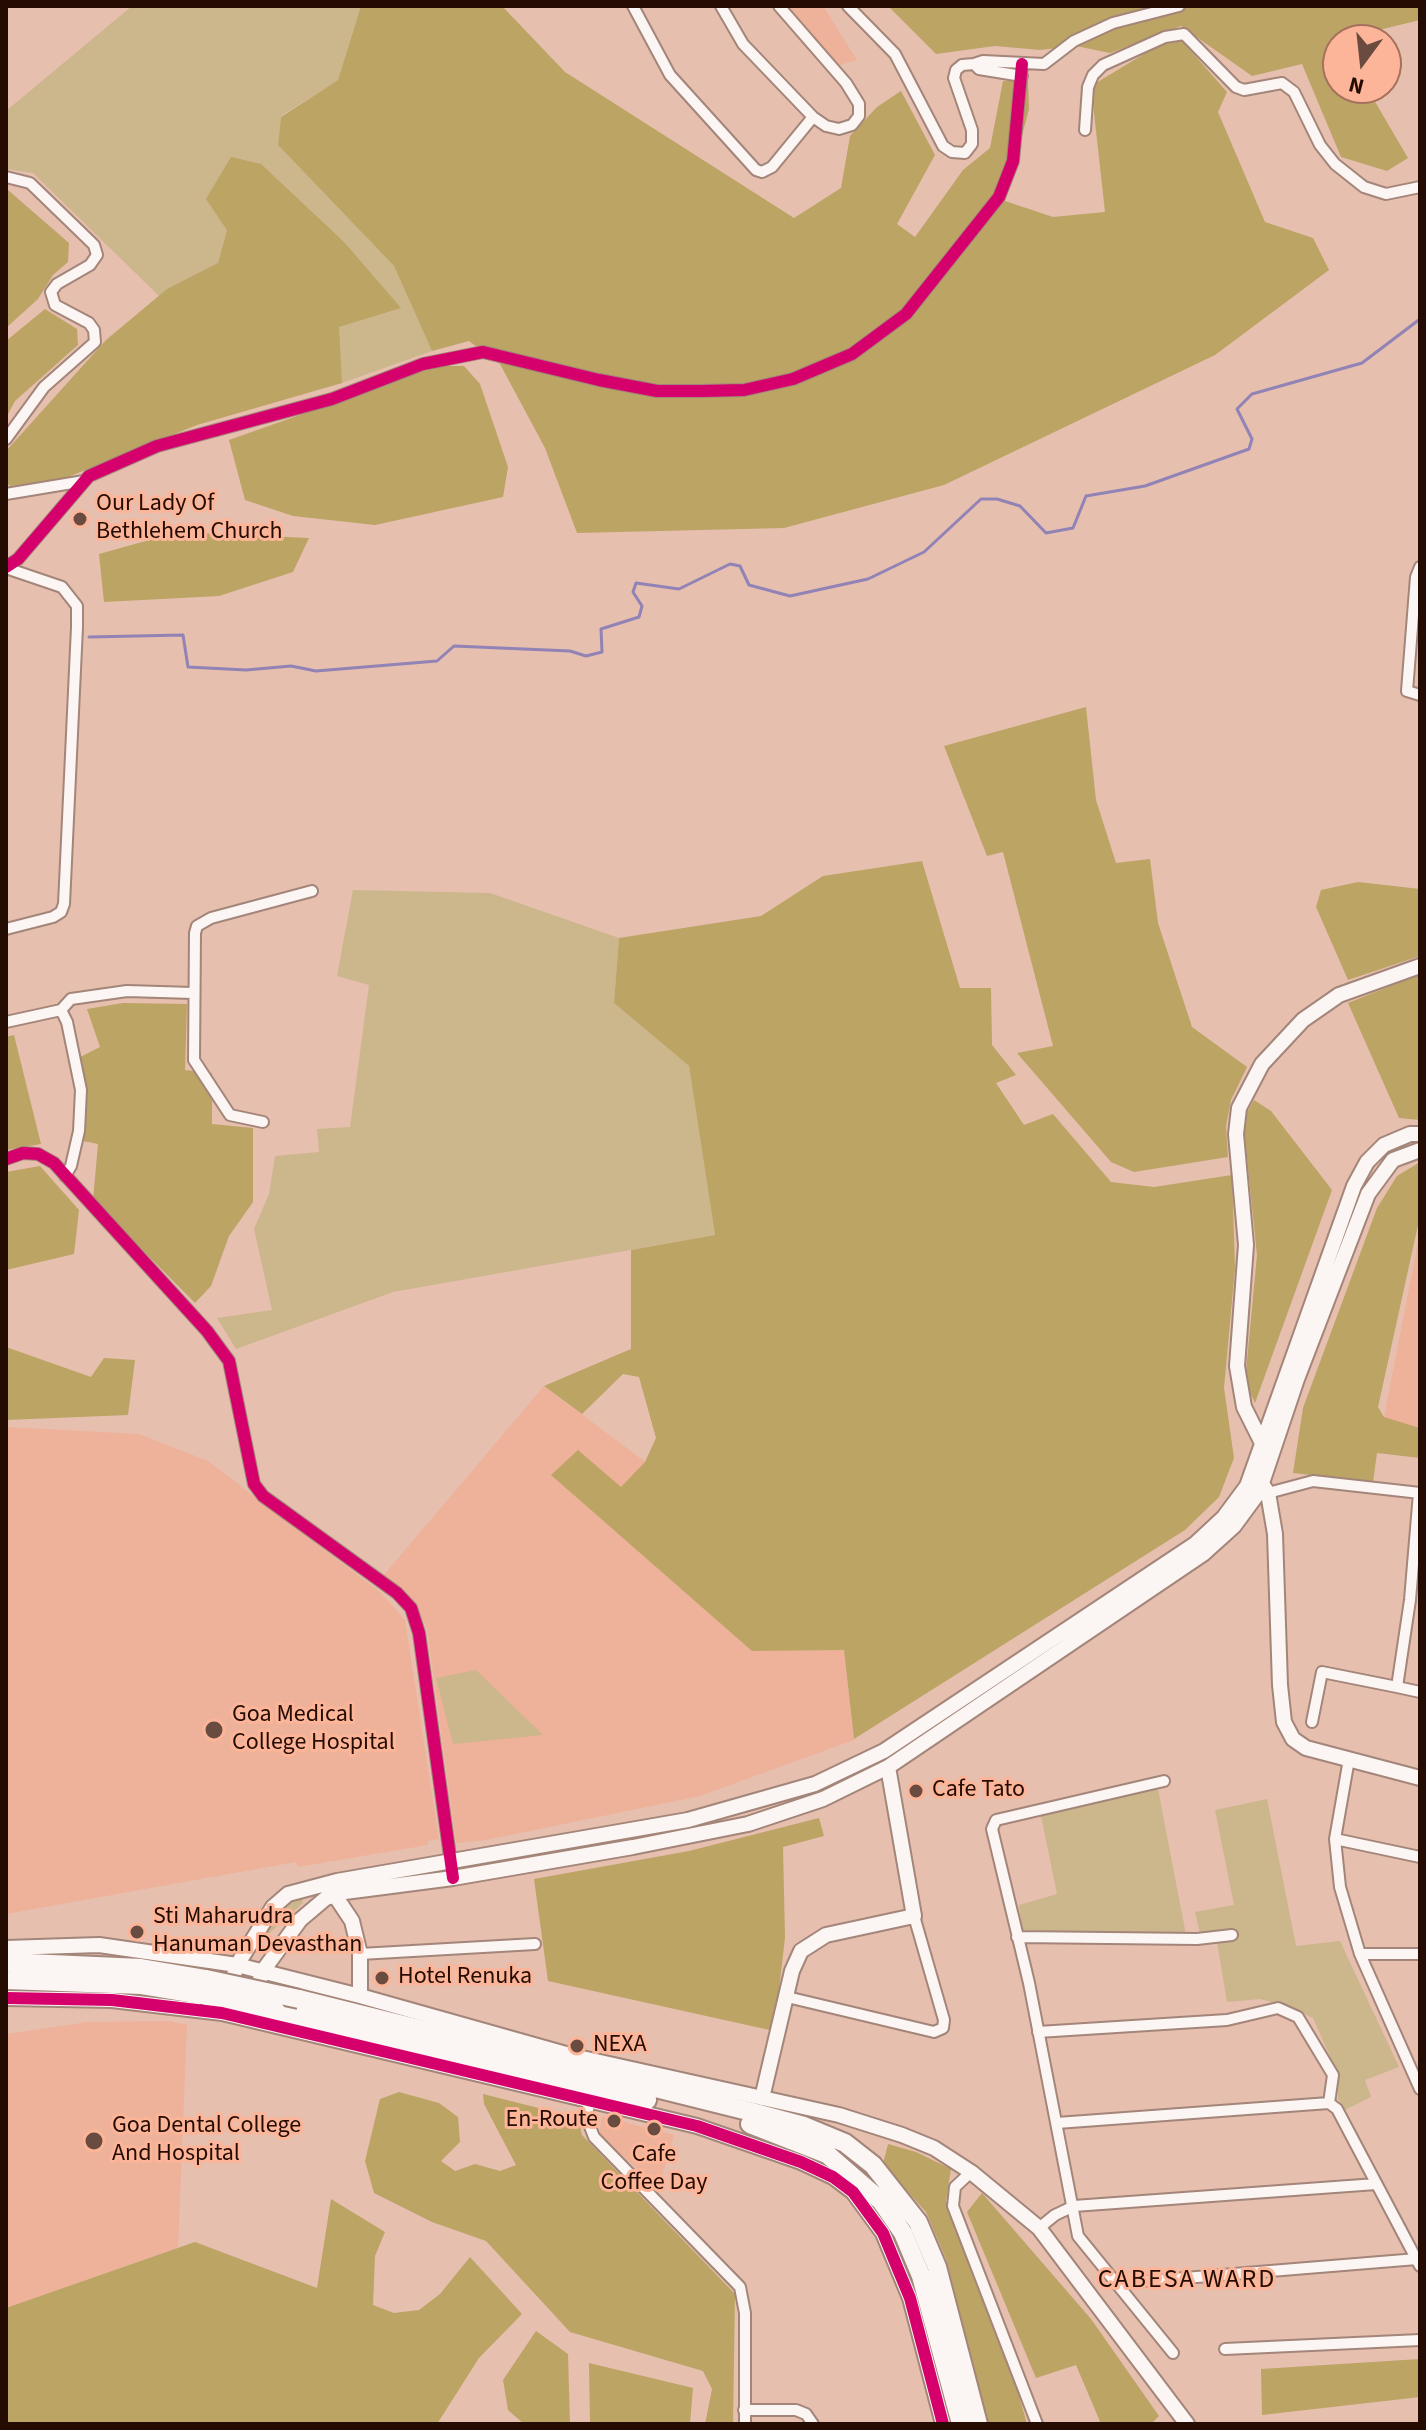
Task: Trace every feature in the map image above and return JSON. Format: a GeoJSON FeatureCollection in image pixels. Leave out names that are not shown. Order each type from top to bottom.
{"type":"FeatureCollection","features":[{"type":"Feature","properties":{"kind":"highway"},"geometry":{"type":"LineString","coordinates":[[6,1962],[86,1963],[142,1977],[299,1999],[752,2112],[804,2126],[845,2143],[873,2165],[918,2222],[937,2267],[978,2424]]}},
{"type":"Feature","properties":{"kind":"highway"},"geometry":{"type":"LineString","coordinates":[[6,1980],[96,1982],[142,1977]]}},
{"type":"Feature","properties":{"kind":"highway"},"geometry":{"type":"LineString","coordinates":[[204,1987],[277,2012],[749,2123],[827,2154],[881,2201],[903,2233],[921,2276],[961,2424]]}},
{"type":"Feature","properties":{"kind":"main road"},"geometry":{"type":"LineString","coordinates":[[1271,1459],[1244,1407],[1237,1366],[1246,1245],[1236,1134],[1239,1108],[1262,1064],[1303,1020],[1339,995],[1420,966]]}},
{"type":"Feature","properties":{"kind":"main road"},"geometry":{"type":"LineString","coordinates":[[1420,1134],[1410,1134],[1384,1145],[1367,1162],[1354,1186],[1262,1445],[1261,1483],[1275,1534],[1284,1722],[1293,1739],[1306,1748],[1420,1778]]}},
{"type":"Feature","properties":{"kind":"main road"},"geometry":{"type":"LineString","coordinates":[[222,2013],[237,1965],[273,1907],[288,1894],[748,1824],[823,1799],[888,1767],[1203,1554],[1234,1526],[1261,1483],[1368,1194],[1393,1160],[1420,1150]]}},
{"type":"Feature","properties":{"kind":"main road"},"geometry":{"type":"LineString","coordinates":[[452,1871],[779,1797],[861,1763],[1195,1544],[1261,1483]]}},
{"type":"Feature","properties":{"kind":"main road"},"geometry":{"type":"LineString","coordinates":[[762,2098],[792,1971],[801,1951],[826,1935],[914,1916],[888,1767]]}},
{"type":"Feature","properties":{"kind":"main road"},"geometry":{"type":"LineString","coordinates":[[331,1889],[352,1921],[360,1954],[360,1996]]}},
{"type":"Feature","properties":{"kind":"main road"},"geometry":{"type":"LineString","coordinates":[[249,2019],[262,1972],[300,1920],[331,1889]]}},
{"type":"Feature","properties":{"kind":"main road"},"geometry":{"type":"LineString","coordinates":[[6,1948],[99,1945],[237,1965],[597,2061],[839,2115],[902,2135],[934,2148],[971,2172],[1039,2228],[1186,2423]]}},
{"type":"Feature","properties":{"kind":"main road"},"geometry":{"type":"LineString","coordinates":[[6,1998],[112,2000],[222,2013],[697,2126],[801,2162],[833,2177],[853,2192],[883,2233],[910,2298],[943,2424]]}},
{"type":"Feature","properties":{"kind":"street"},"geometry":{"type":"LineString","coordinates":[[633,6],[670,75],[756,170],[762,172],[772,167],[813,117]]}},
{"type":"Feature","properties":{"kind":"street"},"geometry":{"type":"LineString","coordinates":[[721,6],[743,44],[813,117],[826,126],[839,129],[852,125],[859,116],[859,104],[846,83],[779,6]]}},
{"type":"Feature","properties":{"kind":"street"},"geometry":{"type":"LineString","coordinates":[[848,6],[895,54],[943,146],[952,152],[965,153],[972,144],[972,130],[954,78],[956,70],[962,65],[983,61],[1022,70],[1044,64],[1074,41],[1100,29],[1179,6]]}},
{"type":"Feature","properties":{"kind":"street"},"geometry":{"type":"LineString","coordinates":[[1085,130],[1088,87],[1093,75],[1103,65],[1165,37],[1184,34],[1236,87],[1244,90],[1282,83],[1294,92],[1320,145],[1335,164],[1364,187],[1386,194],[1420,187]]}},
{"type":"Feature","properties":{"kind":"street"},"geometry":{"type":"LineString","coordinates":[[6,494],[84,481],[157,446],[332,399],[423,364],[483,352],[657,391],[744,390],[793,379],[821,368],[852,354],[896,324],[939,275],[999,197],[1013,161],[1022,70]]}},
{"type":"Feature","properties":{"kind":"street"},"geometry":{"type":"LineString","coordinates":[[6,177],[30,183],[94,245],[97,255],[90,265],[57,284],[51,292],[55,305],[89,323],[94,330],[95,342],[44,387],[6,439]]}},
{"type":"Feature","properties":{"kind":"street"},"geometry":{"type":"LineString","coordinates":[[6,568],[18,559],[84,481]]}},
{"type":"Feature","properties":{"kind":"street"},"geometry":{"type":"LineString","coordinates":[[1420,567],[1416,577],[1407,691],[1420,695]]}},
{"type":"Feature","properties":{"kind":"street"},"geometry":{"type":"LineString","coordinates":[[6,568],[62,587],[77,606],[64,904],[61,912],[53,917],[6,929]]}},
{"type":"Feature","properties":{"kind":"street"},"geometry":{"type":"LineString","coordinates":[[263,1122],[230,1115],[194,1060],[195,933],[201,922],[238,908],[312,891]]}},
{"type":"Feature","properties":{"kind":"street"},"geometry":{"type":"LineString","coordinates":[[6,1022],[61,1010],[71,999],[127,991],[193,993]]}},
{"type":"Feature","properties":{"kind":"street"},"geometry":{"type":"LineString","coordinates":[[61,1010],[76,1054],[81,1090],[79,1131],[71,1166],[65,1176]]}},
{"type":"Feature","properties":{"kind":"street"},"geometry":{"type":"LineString","coordinates":[[6,1159],[23,1153],[38,1154],[54,1163],[207,1331],[229,1361],[246,1456],[254,1484],[263,1496],[397,1593],[411,1608],[419,1633],[452,1871]]}},
{"type":"Feature","properties":{"kind":"street"},"geometry":{"type":"LineString","coordinates":[[1261,1483],[1313,1481],[1420,1493],[1410,1600],[1397,1687]]}},
{"type":"Feature","properties":{"kind":"street"},"geometry":{"type":"LineString","coordinates":[[1312,1722],[1322,1672],[1420,1692]]}},
{"type":"Feature","properties":{"kind":"street"},"geometry":{"type":"LineString","coordinates":[[1349,1759],[1335,1839],[1340,1887],[1360,1954],[1419,2086]]}},
{"type":"Feature","properties":{"kind":"street"},"geometry":{"type":"LineString","coordinates":[[1164,1781],[993,1823],[1078,2236],[1173,2353]]}},
{"type":"Feature","properties":{"kind":"street"},"geometry":{"type":"LineString","coordinates":[[1335,1839],[1420,1857]]}},
{"type":"Feature","properties":{"kind":"street"},"geometry":{"type":"LineString","coordinates":[[787,1997],[934,2032],[943,2028],[944,2020],[914,1916]]}},
{"type":"Feature","properties":{"kind":"street"},"geometry":{"type":"LineString","coordinates":[[1017,1937],[1197,1939],[1232,1935]]}},
{"type":"Feature","properties":{"kind":"street"},"geometry":{"type":"LineString","coordinates":[[360,1954],[535,1944]]}},
{"type":"Feature","properties":{"kind":"street"},"geometry":{"type":"LineString","coordinates":[[1360,1954],[1420,1954]]}},
{"type":"Feature","properties":{"kind":"street"},"geometry":{"type":"LineString","coordinates":[[1038,2032],[1227,2020],[1278,2008],[1298,2017],[1333,2075],[1329,2103]]}},
{"type":"Feature","properties":{"kind":"street"},"geometry":{"type":"LineString","coordinates":[[589,2101],[587,2119],[594,2137],[740,2287],[745,2313],[745,2424]]}},
{"type":"Feature","properties":{"kind":"street"},"geometry":{"type":"LineString","coordinates":[[1057,2123],[1329,2103],[1337,2109],[1418,2262],[1148,2281]]}},
{"type":"Feature","properties":{"kind":"street"},"geometry":{"type":"LineString","coordinates":[[971,2172],[955,2187],[953,2206],[1037,2424]]}},
{"type":"Feature","properties":{"kind":"street"},"geometry":{"type":"LineString","coordinates":[[1039,2228],[1074,2206],[1376,2184]]}},
{"type":"Feature","properties":{"kind":"street"},"geometry":{"type":"LineString","coordinates":[[1225,2349],[1420,2340]]}},
{"type":"Feature","properties":{"kind":"street"},"geometry":{"type":"LineString","coordinates":[[744,2410],[796,2410],[806,2414],[813,2424]]}},
{"type":"Feature","properties":{"kind":"shaded area"},"geometry":{"type":"Polygon","coordinates":[[[132,6],[361,6],[338,80],[281,116],[278,145],[394,266],[432,351],[342,383],[338,327],[400,308],[383,290],[227,230],[218,263],[159,296],[33,173],[6,169],[6,111],[132,6]]]}},
{"type":"Feature","properties":{"kind":"shaded area"},"geometry":{"type":"Polygon","coordinates":[[[361,6],[502,6],[565,72],[794,218],[841,188],[850,136],[877,107],[901,91],[935,155],[897,224],[915,237],[963,170],[990,148],[1003,81],[1028,80],[1029,109],[1005,201],[1053,217],[1105,212],[1091,86],[1164,42],[1182,41],[1227,92],[1218,112],[1265,222],[1313,238],[1329,270],[1215,355],[944,485],[784,528],[577,533],[545,448],[500,364],[469,341],[432,351],[394,266],[278,145],[281,117],[338,80],[361,6]]]}},
{"type":"Feature","properties":{"kind":"shaded area"},"geometry":{"type":"Polygon","coordinates":[[[782,6],[823,6],[857,60],[837,66],[782,6]]]}},
{"type":"Feature","properties":{"kind":"shaded area"},"geometry":{"type":"Polygon","coordinates":[[[888,6],[1420,6],[1420,20],[1402,24],[1322,24],[1322,104],[1376,104],[1408,158],[1387,171],[1341,157],[1302,64],[1252,76],[1181,26],[1110,53],[1076,46],[1040,50],[995,46],[936,54],[888,6]]]}},
{"type":"Feature","properties":{"kind":"shaded area"},"geometry":{"type":"Polygon","coordinates":[[[231,157],[261,164],[344,242],[401,308],[339,327],[342,383],[197,425],[63,479],[11,486],[6,483],[6,451],[106,340],[167,289],[218,263],[227,230],[206,199],[231,157]]]}},
{"type":"Feature","properties":{"kind":"shaded area"},"geometry":{"type":"Polygon","coordinates":[[[8,190],[69,243],[68,262],[53,275],[38,299],[6,328],[8,190]]]}},
{"type":"Feature","properties":{"kind":"shaded area"},"geometry":{"type":"Polygon","coordinates":[[[45,309],[77,329],[78,345],[15,401],[6,418],[6,341],[45,309]]]}},
{"type":"Feature","properties":{"kind":"shaded area"},"geometry":{"type":"Polygon","coordinates":[[[438,366],[464,366],[480,384],[508,467],[503,497],[375,525],[293,516],[245,500],[229,440],[438,366]]]}},
{"type":"Feature","properties":{"kind":"shaded area"},"geometry":{"type":"Polygon","coordinates":[[[178,532],[309,538],[293,572],[219,596],[104,602],[99,554],[178,532]]]}},
{"type":"Feature","properties":{"kind":"shaded area"},"geometry":{"type":"Polygon","coordinates":[[[1086,707],[1096,800],[1116,863],[1150,859],[1158,923],[1192,1027],[1247,1067],[1231,1100],[1226,1126],[1228,1157],[1134,1172],[1111,1162],[1017,1053],[1053,1046],[1003,852],[987,856],[944,746],[1086,707]]]}},
{"type":"Feature","properties":{"kind":"shaded area"},"geometry":{"type":"Polygon","coordinates":[[[922,861],[960,988],[991,988],[992,1045],[1016,1075],[996,1083],[1024,1125],[1053,1114],[1111,1182],[1154,1187],[1232,1175],[1235,1268],[1224,1388],[1234,1458],[1219,1497],[1185,1530],[854,1739],[844,1650],[752,1651],[551,1475],[578,1450],[621,1487],[645,1462],[656,1438],[639,1377],[623,1374],[582,1414],[544,1386],[631,1349],[631,1250],[715,1235],[689,1066],[614,1003],[619,938],[761,916],[823,876],[922,861]]]}},
{"type":"Feature","properties":{"kind":"shaded area"},"geometry":{"type":"Polygon","coordinates":[[[1358,882],[1420,889],[1420,956],[1348,980],[1316,907],[1321,890],[1358,882]]]}},
{"type":"Feature","properties":{"kind":"shaded area"},"geometry":{"type":"Polygon","coordinates":[[[353,890],[490,893],[619,938],[614,1003],[689,1066],[715,1235],[393,1292],[236,1349],[217,1318],[272,1310],[254,1229],[269,1194],[275,1156],[319,1152],[317,1129],[350,1127],[369,985],[337,976],[353,890]]]}},
{"type":"Feature","properties":{"kind":"shaded area"},"geometry":{"type":"Polygon","coordinates":[[[1420,974],[1420,1120],[1399,1118],[1348,1003],[1420,974]]]}},
{"type":"Feature","properties":{"kind":"shaded area"},"geometry":{"type":"Polygon","coordinates":[[[123,1003],[187,1004],[185,1070],[212,1073],[212,1124],[253,1128],[253,1202],[229,1236],[211,1286],[195,1303],[93,1200],[98,1144],[83,1141],[87,1092],[80,1057],[100,1047],[87,1009],[123,1003]]]}},
{"type":"Feature","properties":{"kind":"shaded area"},"geometry":{"type":"Polygon","coordinates":[[[14,1035],[41,1144],[6,1150],[6,1037],[14,1035]]]}},
{"type":"Feature","properties":{"kind":"shaded area"},"geometry":{"type":"Polygon","coordinates":[[[1254,1100],[1271,1111],[1332,1190],[1255,1403],[1245,1382],[1257,1255],[1243,1120],[1254,1100]]]}},
{"type":"Feature","properties":{"kind":"shaded area"},"geometry":{"type":"Polygon","coordinates":[[[1420,1162],[1420,1216],[1378,1407],[1384,1417],[1420,1428],[1420,1458],[1377,1453],[1373,1482],[1293,1473],[1303,1408],[1377,1208],[1397,1176],[1420,1162]]]}},
{"type":"Feature","properties":{"kind":"shaded area"},"geometry":{"type":"Polygon","coordinates":[[[40,1166],[79,1210],[74,1254],[6,1270],[6,1172],[40,1166]]]}},
{"type":"Feature","properties":{"kind":"shaded area"},"geometry":{"type":"Polygon","coordinates":[[[1420,1232],[1420,1437],[1382,1427],[1420,1232]]]}},
{"type":"Feature","properties":{"kind":"shaded area"},"geometry":{"type":"Polygon","coordinates":[[[6,1347],[91,1377],[104,1358],[135,1360],[128,1415],[6,1420],[6,1347]]]}},
{"type":"Feature","properties":{"kind":"shaded area"},"geometry":{"type":"Polygon","coordinates":[[[544,1386],[660,1473],[752,1651],[844,1649],[854,1740],[700,1796],[486,1840],[456,1843],[427,1629],[413,1602],[383,1576],[544,1386]]]}},
{"type":"Feature","properties":{"kind":"shaded area","name":"Goa Medical College Hospital"},"geometry":{"type":"Polygon","coordinates":[[[6,1427],[139,1434],[208,1461],[381,1593],[405,1620],[439,1839],[428,1841],[428,1845],[298,1867],[296,1862],[6,1914],[6,1427]]]}},
{"type":"Feature","properties":{"kind":"shaded area"},"geometry":{"type":"Polygon","coordinates":[[[476,1670],[543,1735],[453,1744],[436,1678],[476,1670]]]}},
{"type":"Feature","properties":{"kind":"shaded area"},"geometry":{"type":"Polygon","coordinates":[[[1158,1789],[1186,1935],[1022,1930],[1019,1905],[1057,1894],[1041,1816],[1158,1789]]]}},
{"type":"Feature","properties":{"kind":"shaded area"},"geometry":{"type":"Polygon","coordinates":[[[1267,1799],[1296,1946],[1340,1941],[1399,2067],[1365,2080],[1371,2097],[1345,2110],[1338,2099],[1338,2075],[1313,2018],[1290,2007],[1260,1999],[1227,2002],[1217,1942],[1202,1942],[1195,1912],[1234,1905],[1215,1810],[1267,1799]]]}},
{"type":"Feature","properties":{"kind":"shaded area"},"geometry":{"type":"Polygon","coordinates":[[[819,1818],[824,1836],[783,1847],[785,1938],[774,2031],[548,1981],[534,1879],[689,1851],[819,1818]]]}},
{"type":"Feature","properties":{"kind":"shaded area"},"geometry":{"type":"Polygon","coordinates":[[[301,1894],[303,1903],[264,1938],[258,1953],[254,1952],[271,1909],[301,1894]]]}},
{"type":"Feature","properties":{"kind":"shaded area","name":"Goa Dental College And Hospital"},"geometry":{"type":"Polygon","coordinates":[[[169,2021],[187,2025],[178,2248],[6,2308],[6,2034],[88,2022],[169,2021]]]}},
{"type":"Feature","properties":{"kind":"shaded area"},"geometry":{"type":"Polygon","coordinates":[[[399,2092],[439,2103],[458,2117],[460,2142],[441,2161],[455,2171],[475,2164],[500,2171],[516,2165],[484,2104],[483,2094],[578,2118],[582,2135],[735,2294],[733,2424],[705,2424],[712,2389],[703,2371],[570,2332],[486,2241],[432,2222],[374,2193],[365,2161],[380,2099],[399,2092]]]}},
{"type":"Feature","properties":{"kind":"shaded area"},"geometry":{"type":"Polygon","coordinates":[[[602,2116],[674,2135],[659,2187],[599,2136],[602,2116]]]}},
{"type":"Feature","properties":{"kind":"shaded area"},"geometry":{"type":"Polygon","coordinates":[[[888,2144],[916,2152],[951,2169],[946,2201],[1012,2371],[1027,2424],[988,2424],[946,2259],[926,2212],[883,2164],[888,2144]]]}},
{"type":"Feature","properties":{"kind":"shaded area"},"geometry":{"type":"Polygon","coordinates":[[[982,2193],[1091,2319],[1159,2416],[1151,2424],[1101,2424],[1076,2365],[1036,2378],[967,2212],[982,2193]]]}},
{"type":"Feature","properties":{"kind":"shaded area"},"geometry":{"type":"Polygon","coordinates":[[[331,2199],[385,2232],[375,2256],[373,2305],[394,2313],[419,2310],[440,2294],[470,2257],[522,2314],[479,2358],[437,2424],[6,2424],[6,2308],[195,2242],[317,2288],[331,2199]]]}},
{"type":"Feature","properties":{"kind":"shaded area"},"geometry":{"type":"Polygon","coordinates":[[[536,2331],[568,2354],[570,2424],[524,2424],[508,2410],[503,2380],[536,2331]]]}},
{"type":"Feature","properties":{"kind":"shaded area"},"geometry":{"type":"Polygon","coordinates":[[[1420,2359],[1420,2397],[1262,2415],[1261,2369],[1420,2359]]]}},
{"type":"Feature","properties":{"kind":"shaded area"},"geometry":{"type":"Polygon","coordinates":[[[589,2363],[693,2388],[690,2424],[590,2424],[589,2363]]]}},
{"type":"Feature","properties":{"kind":"waterway"},"geometry":{"type":"LineString","coordinates":[[89,637],[183,635],[188,667],[246,670],[291,666],[316,671],[437,661],[454,646],[570,651],[586,656],[602,652],[601,629],[639,617],[642,606],[633,592],[636,583],[679,589],[730,564],[740,566],[749,585],[790,596],[868,579],[924,552],[981,499],[997,499],[1020,506],[1046,533],[1073,528],[1086,496],[1145,486],[1249,449],[1252,439],[1237,409],[1252,394],[1362,363],[1420,319]]}},
{"type":"Feature","properties":{"kind":"cycle path"},"geometry":{"type":"LineString","coordinates":[[6,567],[18,559],[89,476],[157,446],[332,399],[423,364],[483,352],[657,391],[744,390],[793,379],[852,354],[906,314],[999,197],[1013,161],[1022,64]]}},
{"type":"Feature","properties":{"kind":"cycle path"},"geometry":{"type":"LineString","coordinates":[[6,1159],[23,1153],[38,1154],[54,1163],[207,1331],[229,1361],[254,1484],[263,1496],[397,1593],[411,1608],[419,1633],[453,1878]]}},
{"type":"Feature","properties":{"kind":"cycle path"},"geometry":{"type":"LineString","coordinates":[[6,1998],[112,2000],[222,2013],[697,2126],[801,2162],[833,2177],[853,2192],[883,2233],[910,2298],[943,2424]]}},
{"type":"Feature","properties":{"kind":"place","name":"Our Lady Of Bethlehem Church"},"geometry":{"type":"Point","coordinates":[80,519]}},
{"type":"Feature","properties":{"kind":"place","name":"Goa Medical College Hospital"},"geometry":{"type":"Point","coordinates":[214,1730]}},
{"type":"Feature","properties":{"kind":"place","name":"Cafe Tato"},"geometry":{"type":"Point","coordinates":[916,1791]}},
{"type":"Feature","properties":{"kind":"place","name":"Sti Maharudra Hanuman Devasthan"},"geometry":{"type":"Point","coordinates":[137,1932]}},
{"type":"Feature","properties":{"kind":"place","name":"Hotel Renuka"},"geometry":{"type":"Point","coordinates":[382,1978]}},
{"type":"Feature","properties":{"kind":"place","name":"NEXA"},"geometry":{"type":"Point","coordinates":[577,2046]}},
{"type":"Feature","properties":{"kind":"place","name":"En-Route"},"geometry":{"type":"Point","coordinates":[614,2121]}},
{"type":"Feature","properties":{"kind":"place","name":"Cafe Coffee Day"},"geometry":{"type":"Point","coordinates":[654,2129]}},
{"type":"Feature","properties":{"kind":"place","name":"Goa Dental College And Hospital"},"geometry":{"type":"Point","coordinates":[94,2141]}},
{"type":"Feature","properties":{"kind":"district","name":"CABESA WARD"},"geometry":{"type":"Point","coordinates":[1187,2281]}}]}
